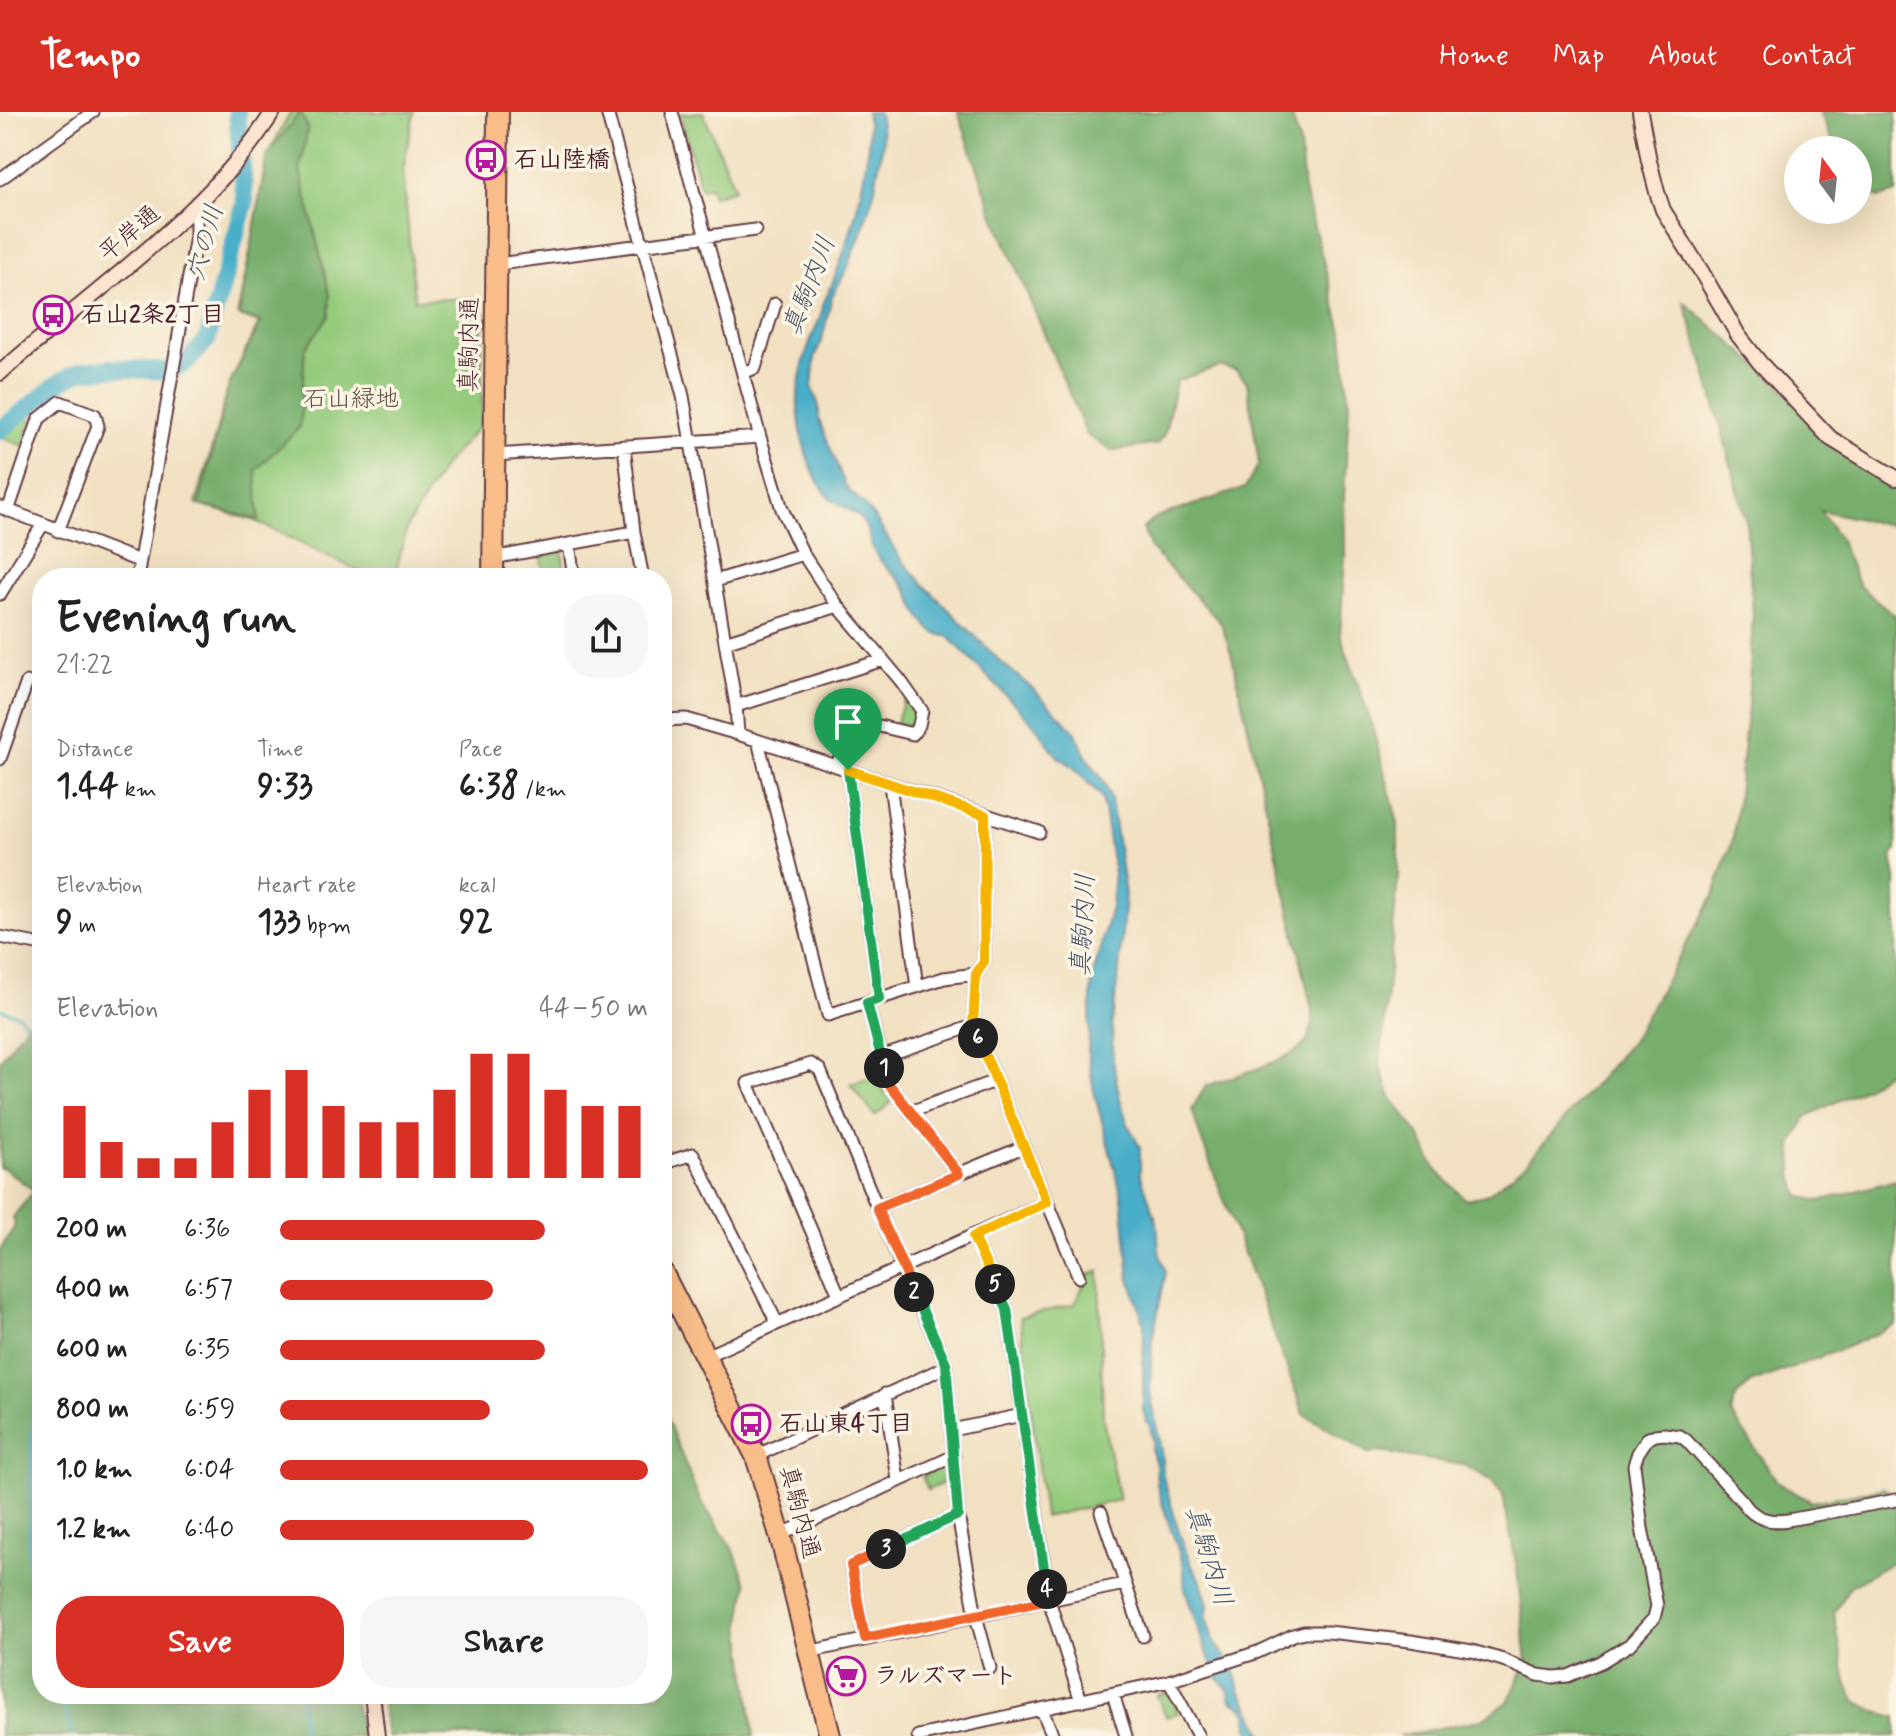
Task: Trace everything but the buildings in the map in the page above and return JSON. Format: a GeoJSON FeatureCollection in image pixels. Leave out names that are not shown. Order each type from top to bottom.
{"type":"FeatureCollection","features":[{"type":"Feature","properties":{"kind":"highway","name":"真駒内通"},"geometry":{"type":"LineString","coordinates":[[493,568],[498,112]]}},
{"type":"Feature","properties":{"kind":"highway","name":"真駒内通"},"geometry":{"type":"LineString","coordinates":[[672,1291],[756,1456],[780,1535],[830,1736]]}},
{"type":"Feature","properties":{"kind":"street"},"geometry":{"type":"LineString","coordinates":[[0,179],[93,112]]}},
{"type":"Feature","properties":{"kind":"street","name":"平岸通"},"geometry":{"type":"LineString","coordinates":[[0,373],[196,207],[260,132],[273,112]]}},
{"type":"Feature","properties":{"kind":"street"},"geometry":{"type":"LineString","coordinates":[[607,112],[683,396],[736,706],[738,734]]}},
{"type":"Feature","properties":{"kind":"street"},"geometry":{"type":"LineString","coordinates":[[672,112],[782,509],[803,554],[838,606],[922,711],[913,734],[854,720],[849,729],[843,768],[879,999]]}},
{"type":"Feature","properties":{"kind":"street"},"geometry":{"type":"LineString","coordinates":[[1640,112],[1649,161],[1663,210],[1738,335],[1830,438],[1896,478]]}},
{"type":"Feature","properties":{"kind":"street"},"geometry":{"type":"LineString","coordinates":[[138,568],[196,236],[196,207]]}},
{"type":"Feature","properties":{"kind":"street"},"geometry":{"type":"LineString","coordinates":[[498,264],[755,230]]}},
{"type":"Feature","properties":{"kind":"street"},"geometry":{"type":"LineString","coordinates":[[743,373],[755,368],[775,304]]}},
{"type":"Feature","properties":{"kind":"street"},"geometry":{"type":"LineString","coordinates":[[58,531],[98,426],[95,415],[60,402],[39,419],[4,509],[58,531],[139,561]]}},
{"type":"Feature","properties":{"kind":"street"},"geometry":{"type":"LineString","coordinates":[[495,455],[760,437]]}},
{"type":"Feature","properties":{"kind":"street"},"geometry":{"type":"LineString","coordinates":[[624,446],[641,568]]}},
{"type":"Feature","properties":{"kind":"street"},"geometry":{"type":"LineString","coordinates":[[0,594],[43,524]]}},
{"type":"Feature","properties":{"kind":"street"},"geometry":{"type":"LineString","coordinates":[[493,568],[569,544],[634,532]]}},
{"type":"Feature","properties":{"kind":"street"},"geometry":{"type":"LineString","coordinates":[[569,544],[573,568]]}},
{"type":"Feature","properties":{"kind":"street"},"geometry":{"type":"LineString","coordinates":[[715,581],[803,554]]}},
{"type":"Feature","properties":{"kind":"street"},"geometry":{"type":"LineString","coordinates":[[725,642],[838,606]]}},
{"type":"Feature","properties":{"kind":"street"},"geometry":{"type":"LineString","coordinates":[[736,706],[883,660]]}},
{"type":"Feature","properties":{"kind":"street"},"geometry":{"type":"LineString","coordinates":[[0,759],[27,682]]}},
{"type":"Feature","properties":{"kind":"street"},"geometry":{"type":"LineString","coordinates":[[672,720],[686,719],[738,734],[1039,832]]}},
{"type":"Feature","properties":{"kind":"street"},"geometry":{"type":"LineString","coordinates":[[758,741],[828,1015],[944,978],[976,974]]}},
{"type":"Feature","properties":{"kind":"street"},"geometry":{"type":"LineString","coordinates":[[890,784],[917,987]]}},
{"type":"Feature","properties":{"kind":"street"},"geometry":{"type":"LineString","coordinates":[[985,815],[984,962],[976,974],[973,1026],[1079,1277]]}},
{"type":"Feature","properties":{"kind":"street"},"geometry":{"type":"LineString","coordinates":[[0,937],[32,942]]}},
{"type":"Feature","properties":{"kind":"street"},"geometry":{"type":"LineString","coordinates":[[867,1003],[889,1084],[959,1174]]}},
{"type":"Feature","properties":{"kind":"street"},"geometry":{"type":"LineString","coordinates":[[881,1057],[973,1026]]}},
{"type":"Feature","properties":{"kind":"street"},"geometry":{"type":"LineString","coordinates":[[839,1295],[748,1083],[811,1064],[820,1070],[902,1267],[946,1363],[958,1515],[976,1616],[990,1668]]}},
{"type":"Feature","properties":{"kind":"street"},"geometry":{"type":"LineString","coordinates":[[910,1112],[995,1081]]}},
{"type":"Feature","properties":{"kind":"street"},"geometry":{"type":"LineString","coordinates":[[877,1208],[1023,1147]]}},
{"type":"Feature","properties":{"kind":"street"},"geometry":{"type":"LineString","coordinates":[[672,1161],[693,1154],[777,1323]]}},
{"type":"Feature","properties":{"kind":"street"},"geometry":{"type":"LineString","coordinates":[[706,1356],[1047,1202]]}},
{"type":"Feature","properties":{"kind":"street"},"geometry":{"type":"LineString","coordinates":[[973,1237],[1007,1309],[1049,1600],[1081,1701]]}},
{"type":"Feature","properties":{"kind":"street"},"geometry":{"type":"LineString","coordinates":[[756,1456],[945,1367]]}},
{"type":"Feature","properties":{"kind":"street"},"geometry":{"type":"LineString","coordinates":[[885,1394],[898,1480]]}},
{"type":"Feature","properties":{"kind":"street"},"geometry":{"type":"LineString","coordinates":[[952,1430],[1022,1415]]}},
{"type":"Feature","properties":{"kind":"street"},"geometry":{"type":"LineString","coordinates":[[918,1736],[973,1730],[1042,1710],[1174,1680],[1304,1632],[1411,1641],[1472,1651],[1538,1675],[1568,1676],[1601,1662],[1629,1645],[1654,1618],[1657,1606],[1634,1465],[1647,1439],[1655,1435],[1680,1436],[1691,1444],[1750,1512],[1768,1521],[1896,1500]]}},
{"type":"Feature","properties":{"kind":"street"},"geometry":{"type":"LineString","coordinates":[[780,1535],[954,1456]]}},
{"type":"Feature","properties":{"kind":"street"},"geometry":{"type":"LineString","coordinates":[[1101,1512],[1143,1636]]}},
{"type":"Feature","properties":{"kind":"street"},"geometry":{"type":"LineString","coordinates":[[865,1638],[851,1565],[958,1515]]}},
{"type":"Feature","properties":{"kind":"street"},"geometry":{"type":"LineString","coordinates":[[808,1652],[1124,1584]]}},
{"type":"Feature","properties":{"kind":"street"},"geometry":{"type":"LineString","coordinates":[[1174,1680],[1198,1736]]}},
{"type":"Feature","properties":{"kind":"street"},"geometry":{"type":"LineString","coordinates":[[1113,1694],[1126,1736]]}},
{"type":"Feature","properties":{"kind":"street"},"geometry":{"type":"LineString","coordinates":[[373,1704],[377,1736]]}},
{"type":"Feature","properties":{"kind":"street"},"geometry":{"type":"LineString","coordinates":[[1042,1710],[1053,1736]]}},
{"type":"Feature","properties":{"kind":"green space","name":"石山緑地"},"geometry":{"type":"Polygon","coordinates":[[[291,112],[414,112],[403,170],[415,300],[482,298],[482,423],[445,464],[407,527],[397,568],[353,568],[253,520],[196,504],[229,385],[259,323],[237,315],[267,155],[291,112]]]}},
{"type":"Feature","properties":{"kind":"green space"},"geometry":{"type":"Polygon","coordinates":[[[300,112],[308,127],[300,170],[330,296],[329,316],[305,349],[300,427],[256,470],[259,520],[199,505],[229,385],[261,322],[239,316],[267,155],[300,112]]]}},
{"type":"Feature","properties":{"kind":"green space"},"geometry":{"type":"Polygon","coordinates":[[[703,112],[735,189],[713,196],[710,187],[701,189],[680,114],[703,112]]]}},
{"type":"Feature","properties":{"kind":"green space"},"geometry":{"type":"Polygon","coordinates":[[[958,112],[1291,112],[1300,146],[1304,190],[1342,331],[1349,405],[1340,634],[1371,722],[1398,823],[1398,878],[1380,1067],[1391,1097],[1419,1135],[1436,1170],[1466,1200],[1488,1194],[1527,1163],[1631,1042],[1713,897],[1733,839],[1748,706],[1753,614],[1746,520],[1684,302],[1896,491],[1896,527],[1820,510],[1839,538],[1859,586],[1896,616],[1896,850],[1892,857],[1896,879],[1896,1055],[1889,1071],[1865,1088],[1807,1116],[1792,1145],[1793,1175],[1799,1196],[1820,1201],[1896,1180],[1896,1325],[1750,1383],[1736,1397],[1731,1413],[1779,1484],[1812,1502],[1884,1488],[1896,1495],[1896,1560],[1850,1586],[1834,1613],[1846,1683],[1855,1700],[1876,1712],[1896,1717],[1896,1736],[1399,1736],[1480,1720],[1508,1702],[1527,1662],[1517,1569],[1503,1495],[1491,1480],[1464,1465],[1380,1452],[1368,1453],[1304,1414],[1192,1109],[1206,1086],[1278,1061],[1302,1046],[1308,1039],[1313,1014],[1232,656],[1221,623],[1151,549],[1143,528],[1157,517],[1245,488],[1259,464],[1247,382],[1236,370],[1220,366],[1176,381],[1165,432],[1158,444],[1112,451],[1087,435],[993,213],[958,112]]]}},
{"type":"Feature","properties":{"kind":"green space"},"geometry":{"type":"Polygon","coordinates":[[[1820,112],[1896,112],[1896,193],[1879,198],[1872,195],[1872,136],[1830,136],[1820,112]]]}},
{"type":"Feature","properties":{"kind":"green space"},"geometry":{"type":"Polygon","coordinates":[[[28,417],[32,420],[23,446],[2,438],[28,417]]]}},
{"type":"Feature","properties":{"kind":"green space"},"geometry":{"type":"Polygon","coordinates":[[[562,550],[564,568],[543,568],[540,554],[562,550]]]}},
{"type":"Feature","properties":{"kind":"green space"},"geometry":{"type":"Polygon","coordinates":[[[904,700],[912,709],[915,719],[907,726],[896,723],[904,700]]]}},
{"type":"Feature","properties":{"kind":"green space"},"geometry":{"type":"Polygon","coordinates":[[[32,1018],[32,1189],[0,1168],[0,1060],[32,1018]]]}},
{"type":"Feature","properties":{"kind":"green space"},"geometry":{"type":"Polygon","coordinates":[[[879,1076],[882,1089],[893,1101],[875,1116],[850,1084],[879,1076]]]}},
{"type":"Feature","properties":{"kind":"green space"},"geometry":{"type":"Polygon","coordinates":[[[32,1193],[32,1704],[355,1704],[362,1736],[0,1736],[0,1250],[15,1226],[13,1217],[32,1193]]]}},
{"type":"Feature","properties":{"kind":"green space"},"geometry":{"type":"Polygon","coordinates":[[[1099,1271],[1103,1419],[1119,1500],[1044,1517],[1020,1317],[1075,1304],[1088,1275],[1099,1271]]]}},
{"type":"Feature","properties":{"kind":"green space"},"geometry":{"type":"Polygon","coordinates":[[[672,1431],[699,1498],[734,1551],[747,1584],[741,1623],[754,1736],[387,1736],[382,1704],[672,1704],[672,1431]]]}},
{"type":"Feature","properties":{"kind":"green space"},"geometry":{"type":"Polygon","coordinates":[[[947,1464],[950,1480],[928,1490],[922,1476],[947,1464]]]}},
{"type":"Feature","properties":{"kind":"green space"},"geometry":{"type":"Polygon","coordinates":[[[1165,1693],[1172,1697],[1178,1713],[1166,1717],[1157,1695],[1165,1693]]]}},
{"type":"Feature","properties":{"kind":"water"},"geometry":{"type":"Polygon","coordinates":[[[866,112],[879,112],[883,142],[874,192],[861,234],[832,296],[815,357],[812,387],[819,406],[819,420],[845,485],[877,521],[900,558],[1001,662],[1075,731],[1086,756],[1105,783],[1111,800],[1125,894],[1112,1022],[1113,1063],[1127,1122],[1140,1148],[1140,1173],[1157,1222],[1159,1252],[1166,1272],[1152,1341],[1150,1391],[1163,1477],[1180,1535],[1201,1581],[1208,1605],[1206,1618],[1213,1638],[1236,1674],[1240,1690],[1265,1736],[1251,1736],[1246,1711],[1231,1700],[1206,1651],[1184,1584],[1184,1567],[1162,1503],[1151,1449],[1150,1426],[1143,1409],[1144,1323],[1130,1279],[1122,1196],[1094,1092],[1088,1054],[1092,980],[1111,907],[1114,873],[1102,797],[1071,765],[1058,757],[1034,724],[948,636],[935,633],[927,626],[906,588],[872,548],[863,522],[825,492],[804,447],[798,407],[800,378],[854,221],[868,147],[866,112]]]}},
{"type":"Feature","properties":{"kind":"waterway","name":"穴の川"},"geometry":{"type":"LineString","coordinates":[[0,430],[60,382],[81,371],[110,368],[166,371],[186,363],[207,340],[245,202],[237,112]]}},
{"type":"Feature","properties":{"kind":"waterway"},"geometry":{"type":"LineString","coordinates":[[0,1009],[19,1015],[32,1030]]}},
{"type":"Feature","properties":{"kind":"waterway"},"geometry":{"type":"LineString","coordinates":[[32,1441],[28,1555],[32,1598]]}},
{"type":"Feature","properties":{"kind":"waterway"},"geometry":{"type":"LineString","coordinates":[[64,1704],[72,1736]]}},
{"type":"Feature","properties":{"kind":"waterway"},"geometry":{"type":"LineString","coordinates":[[301,1704],[304,1736]]}},
{"type":"Feature","properties":{"kind":"place","name":"石山陸橋"},"geometry":{"type":"Point","coordinates":[486,160]}},
{"type":"Feature","properties":{"kind":"place","name":"石山2条2丁目"},"geometry":{"type":"Point","coordinates":[53,315]}},
{"type":"Feature","properties":{"kind":"place","name":"石山東4丁目"},"geometry":{"type":"Point","coordinates":[751,1424]}},
{"type":"Feature","properties":{"kind":"place","name":"ラルズマート"},"geometry":{"type":"Point","coordinates":[846,1676]}},
{"type":"Feature","properties":{"kind":"route"},"geometry":{"type":"LineString","coordinates":[[848,770],[985,815],[984,962],[976,974],[973,1026],[1047,1202],[973,1237],[1007,1309],[1049,1600],[865,1638],[851,1565],[958,1515],[946,1363],[877,1208],[959,1174],[889,1084],[881,1057],[867,1003],[879,999],[848,770]]}},
{"type":"Feature","properties":{"kind":"water label","name":"真駒内川"},"geometry":{"type":"Point","coordinates":[810,286]}},
{"type":"Feature","properties":{"kind":"water label","name":"真駒内川"},"geometry":{"type":"Point","coordinates":[1084,925]}},
{"type":"Feature","properties":{"kind":"water label","name":"真駒内川"},"geometry":{"type":"Point","coordinates":[1208,1556]}}]}
